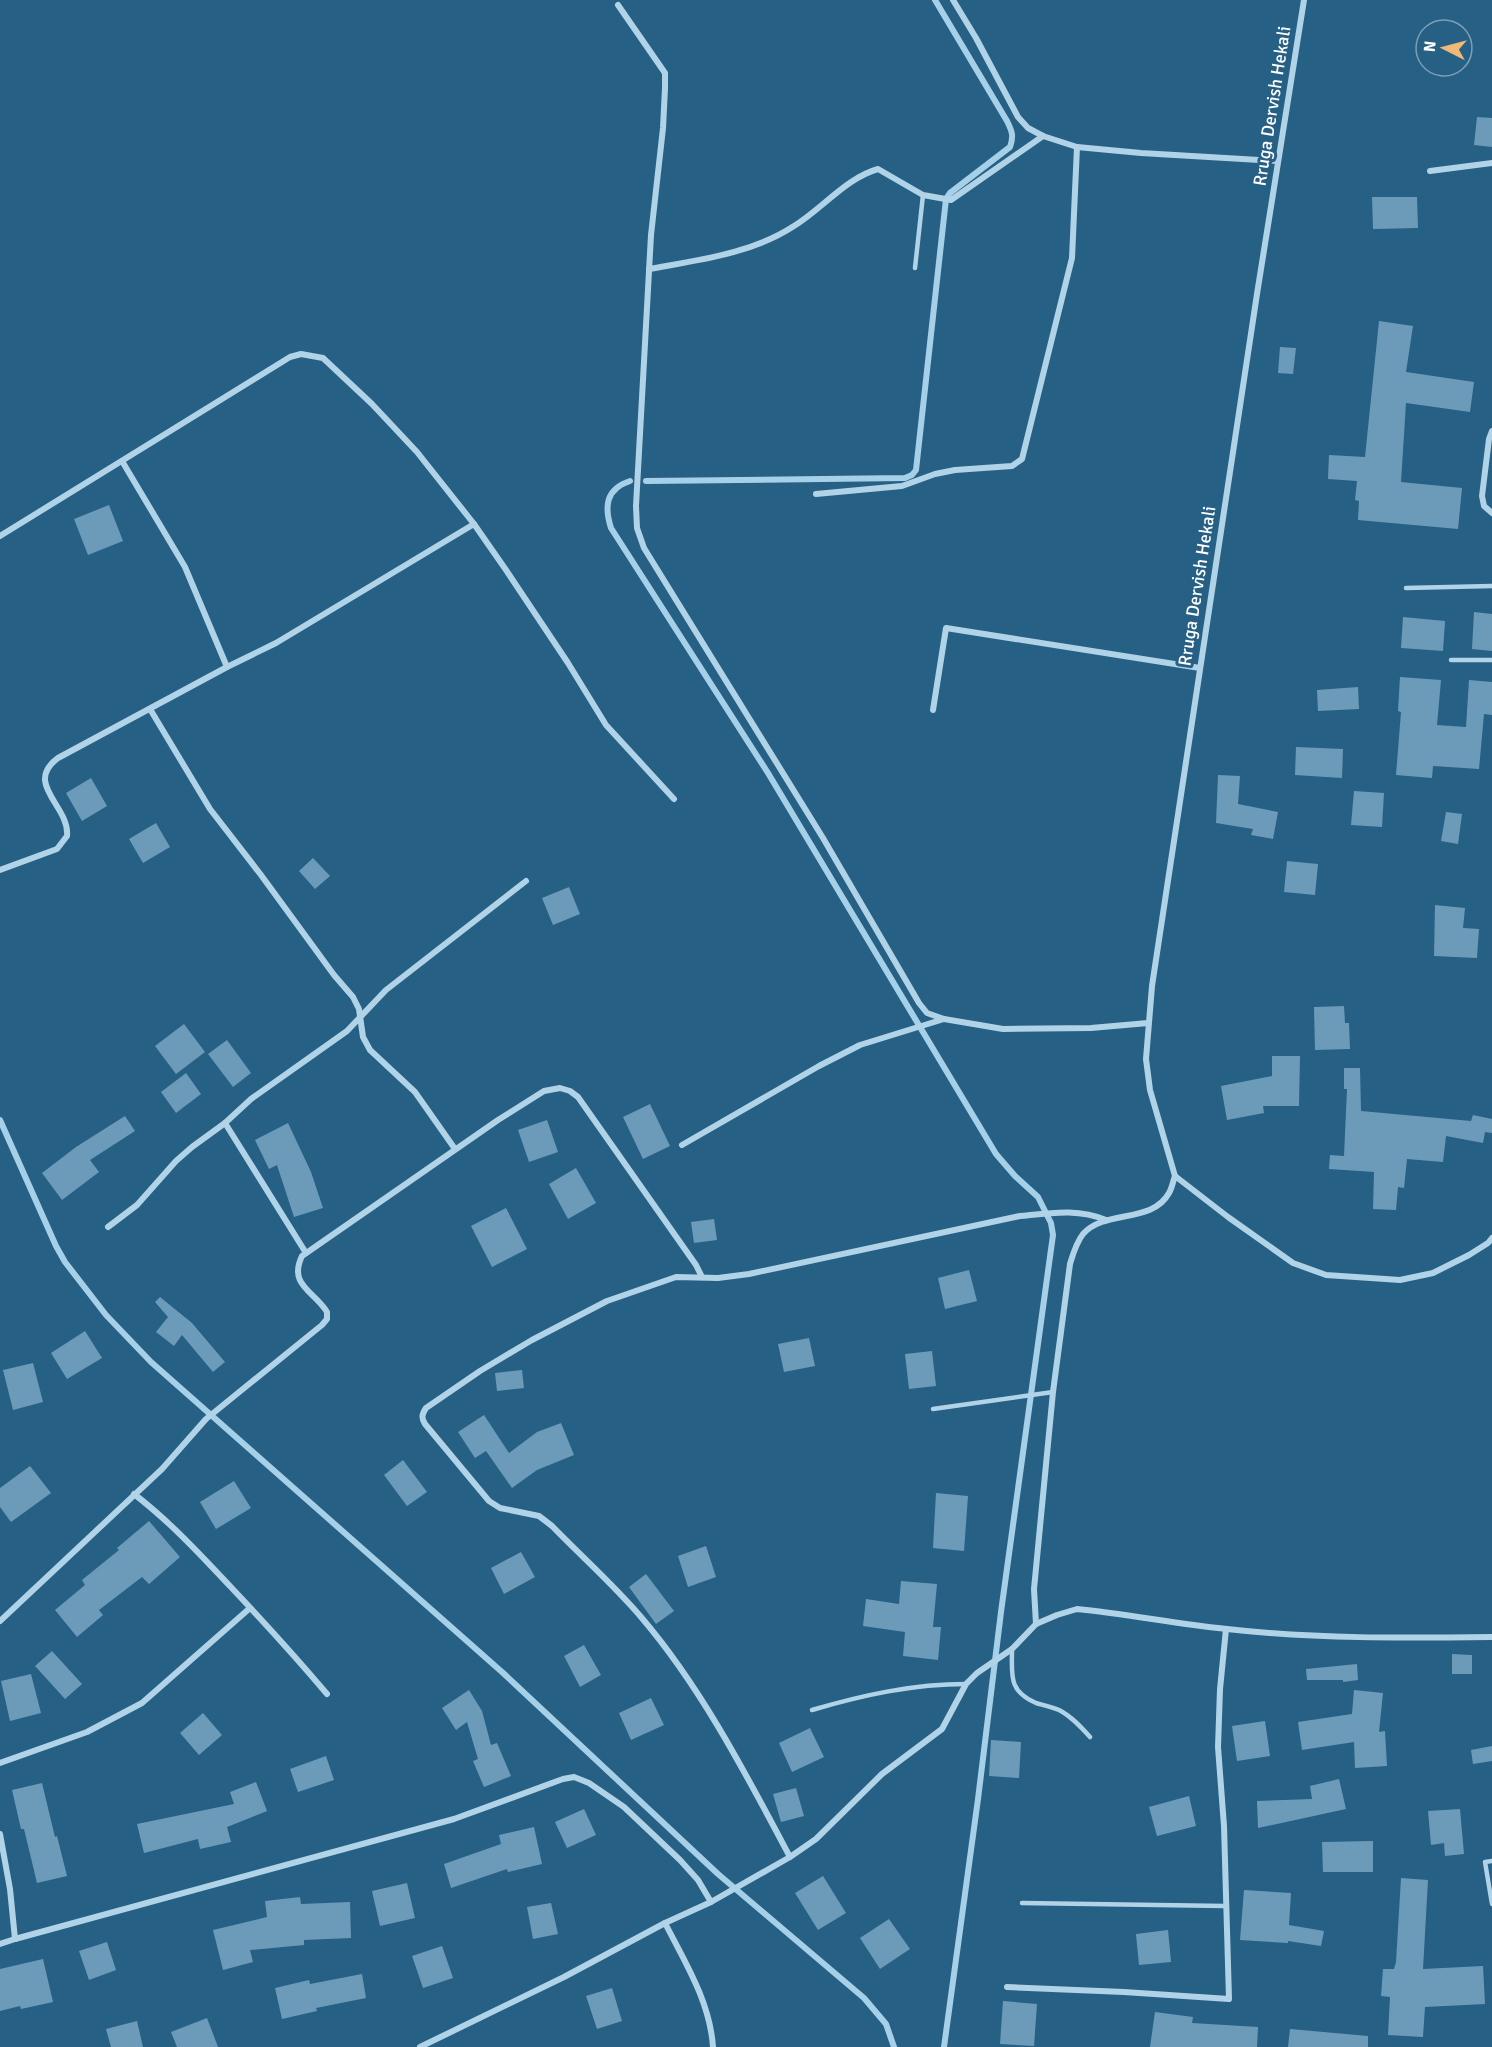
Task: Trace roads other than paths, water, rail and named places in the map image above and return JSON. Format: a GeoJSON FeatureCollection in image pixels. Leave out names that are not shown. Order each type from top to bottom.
{"type":"FeatureCollection","features":[{"type":"Feature","properties":{"kind":"street"},"geometry":{"type":"LineString","coordinates":[[953,0],[1018,117],[1028,128],[1043,136],[1077,147],[1278,161]]}},
{"type":"Feature","properties":{"kind":"street","name":"Rruga Dervish Hekali"},"geometry":{"type":"LineString","coordinates":[[1175,1176],[1150,1090],[1146,1059],[1148,1023],[1200,668],[1304,0]]}},
{"type":"Feature","properties":{"kind":"street"},"geometry":{"type":"LineString","coordinates":[[618,5],[665,73],[663,128],[649,269],[636,506],[638,528],[644,548],[823,838],[919,1003],[927,1012],[944,1019],[1003,1029],[1091,1028],[1148,1023]]}},
{"type":"Feature","properties":{"kind":"street"},"geometry":{"type":"LineString","coordinates":[[649,269],[756,247],[795,226],[867,172],[878,169],[926,196],[951,200],[1043,136]]}},
{"type":"Feature","properties":{"kind":"street"},"geometry":{"type":"LineString","coordinates":[[816,494],[902,486],[935,474],[955,470],[1012,466],[1022,459],[1072,258],[1077,147]]}},
{"type":"Feature","properties":{"kind":"street"},"geometry":{"type":"LineString","coordinates":[[1430,171],[1492,164]]}},
{"type":"Feature","properties":{"kind":"street"},"geometry":{"type":"LineString","coordinates":[[0,536],[290,357],[310,354],[322,358],[372,404],[417,452],[474,524],[568,663],[606,725],[674,799]]}},
{"type":"Feature","properties":{"kind":"street"},"geometry":{"type":"LineString","coordinates":[[1492,431],[1482,496],[1484,506],[1492,513]]}},
{"type":"Feature","properties":{"kind":"street"},"geometry":{"type":"LineString","coordinates":[[122,461],[185,567],[227,667]]}},
{"type":"Feature","properties":{"kind":"street"},"geometry":{"type":"LineString","coordinates":[[0,870],[57,849],[67,836],[66,819],[47,791],[45,770],[49,764],[227,667],[276,643],[474,524]]}},
{"type":"Feature","properties":{"kind":"street"},"geometry":{"type":"LineString","coordinates":[[933,710],[946,628],[1200,668]]}},
{"type":"Feature","properties":{"kind":"street"},"geometry":{"type":"LineString","coordinates":[[150,709],[210,809],[334,975],[353,997],[363,1037],[370,1050],[415,1092],[455,1149]]}},
{"type":"Feature","properties":{"kind":"street"},"geometry":{"type":"LineString","coordinates":[[108,1227],[137,1205],[176,1161],[208,1134],[347,1031],[386,990],[526,881]]}},
{"type":"Feature","properties":{"kind":"street"},"geometry":{"type":"LineString","coordinates":[[682,1145],[839,1055],[860,1045],[944,1019]]}},
{"type":"Feature","properties":{"kind":"street"},"geometry":{"type":"LineString","coordinates":[[0,1621],[162,1469],[206,1419],[282,1359],[327,1319],[327,1312],[323,1305],[300,1281],[297,1273],[302,1256],[544,1090],[560,1088],[570,1090],[578,1097],[696,1265],[702,1277]]}},
{"type":"Feature","properties":{"kind":"street"},"geometry":{"type":"LineString","coordinates":[[225,1123],[306,1253]]}},
{"type":"Feature","properties":{"kind":"street"},"geometry":{"type":"LineString","coordinates":[[1036,1624],[1034,1590],[1053,1392],[1070,1264],[1076,1247],[1084,1234],[1093,1226],[1106,1220],[1145,1212],[1159,1205],[1169,1193],[1175,1176],[1293,1263],[1326,1275],[1400,1280],[1433,1273],[1469,1256],[1492,1238]]}},
{"type":"Feature","properties":{"kind":"street"},"geometry":{"type":"LineString","coordinates":[[790,1857],[721,1731],[698,1694],[641,1617],[552,1526],[539,1516],[500,1508],[489,1501],[422,1419],[426,1408],[480,1371],[574,1317],[607,1301],[676,1276],[718,1278],[748,1274],[1020,1216],[1086,1212],[1106,1220]]}},
{"type":"Feature","properties":{"kind":"street"},"geometry":{"type":"LineString","coordinates":[[134,1494],[180,1533],[287,1646],[327,1694]]}},
{"type":"Feature","properties":{"kind":"street"},"geometry":{"type":"LineString","coordinates":[[0,1763],[87,1732],[142,1703],[250,1608]]}},
{"type":"Feature","properties":{"kind":"street"},"geometry":{"type":"LineString","coordinates":[[420,2047],[711,1902],[790,1857],[816,1839],[882,1774],[942,1729],[966,1684],[977,1673],[1005,1655],[1036,1624],[1056,1615],[1077,1609],[1226,1629],[1289,1634],[1424,1638],[1492,1637]]}},
{"type":"Feature","properties":{"kind":"street"},"geometry":{"type":"LineString","coordinates":[[1007,1987],[1229,1999],[1224,1826],[1218,1747],[1220,1689],[1226,1629]]}},
{"type":"Feature","properties":{"kind":"street"},"geometry":{"type":"LineString","coordinates":[[0,1944],[454,1819],[562,1779],[574,1777],[602,1791],[658,1838],[698,1880],[711,1902]]}},
{"type":"Feature","properties":{"kind":"street"},"geometry":{"type":"LineString","coordinates":[[0,1834],[12,1898],[15,1939]]}},
{"type":"Feature","properties":{"kind":"street"},"geometry":{"type":"LineString","coordinates":[[666,1923],[703,1998],[712,2032],[713,2047]]}},
{"type":"Feature","properties":{"kind":"lane"},"geometry":{"type":"LineString","coordinates":[[915,268],[926,196]]}},
{"type":"Feature","properties":{"kind":"lane"},"geometry":{"type":"LineString","coordinates":[[1406,588],[1492,586]]}},
{"type":"Feature","properties":{"kind":"lane"},"geometry":{"type":"LineString","coordinates":[[1451,660],[1492,660]]}},
{"type":"Feature","properties":{"kind":"lane"},"geometry":{"type":"LineString","coordinates":[[933,1409],[1053,1392]]}},
{"type":"Feature","properties":{"kind":"lane"},"geometry":{"type":"LineString","coordinates":[[1012,1649],[1012,1679],[1016,1690],[1026,1698],[1058,1710],[1090,1737]]}},
{"type":"Feature","properties":{"kind":"lane"},"geometry":{"type":"LineString","coordinates":[[812,1710],[861,1695],[884,1691],[943,1684],[966,1684]]}},
{"type":"Feature","properties":{"kind":"lane"},"geometry":{"type":"LineString","coordinates":[[1492,1861],[1485,1862],[1492,1904]]}},
{"type":"Feature","properties":{"kind":"lane"},"geometry":{"type":"LineString","coordinates":[[1022,1903],[1225,1906]]}},
{"type":"Feature","properties":{"kind":"waterway"},"geometry":{"type":"LineString","coordinates":[[646,481],[905,478],[916,470],[946,199],[950,193],[1010,147],[1012,137],[1007,121],[935,0]]}},
{"type":"Feature","properties":{"kind":"waterway"},"geometry":{"type":"LineString","coordinates":[[630,481],[616,489],[609,499],[608,512],[611,528],[768,773],[996,1154],[1038,1197],[1051,1223],[1053,1235],[944,2047]]}},
{"type":"Feature","properties":{"kind":"waterway"},"geometry":{"type":"LineString","coordinates":[[0,1120],[65,1262],[106,1315],[151,1362],[502,1672],[718,1874],[864,1998],[886,2024],[894,2047]]}}]}
